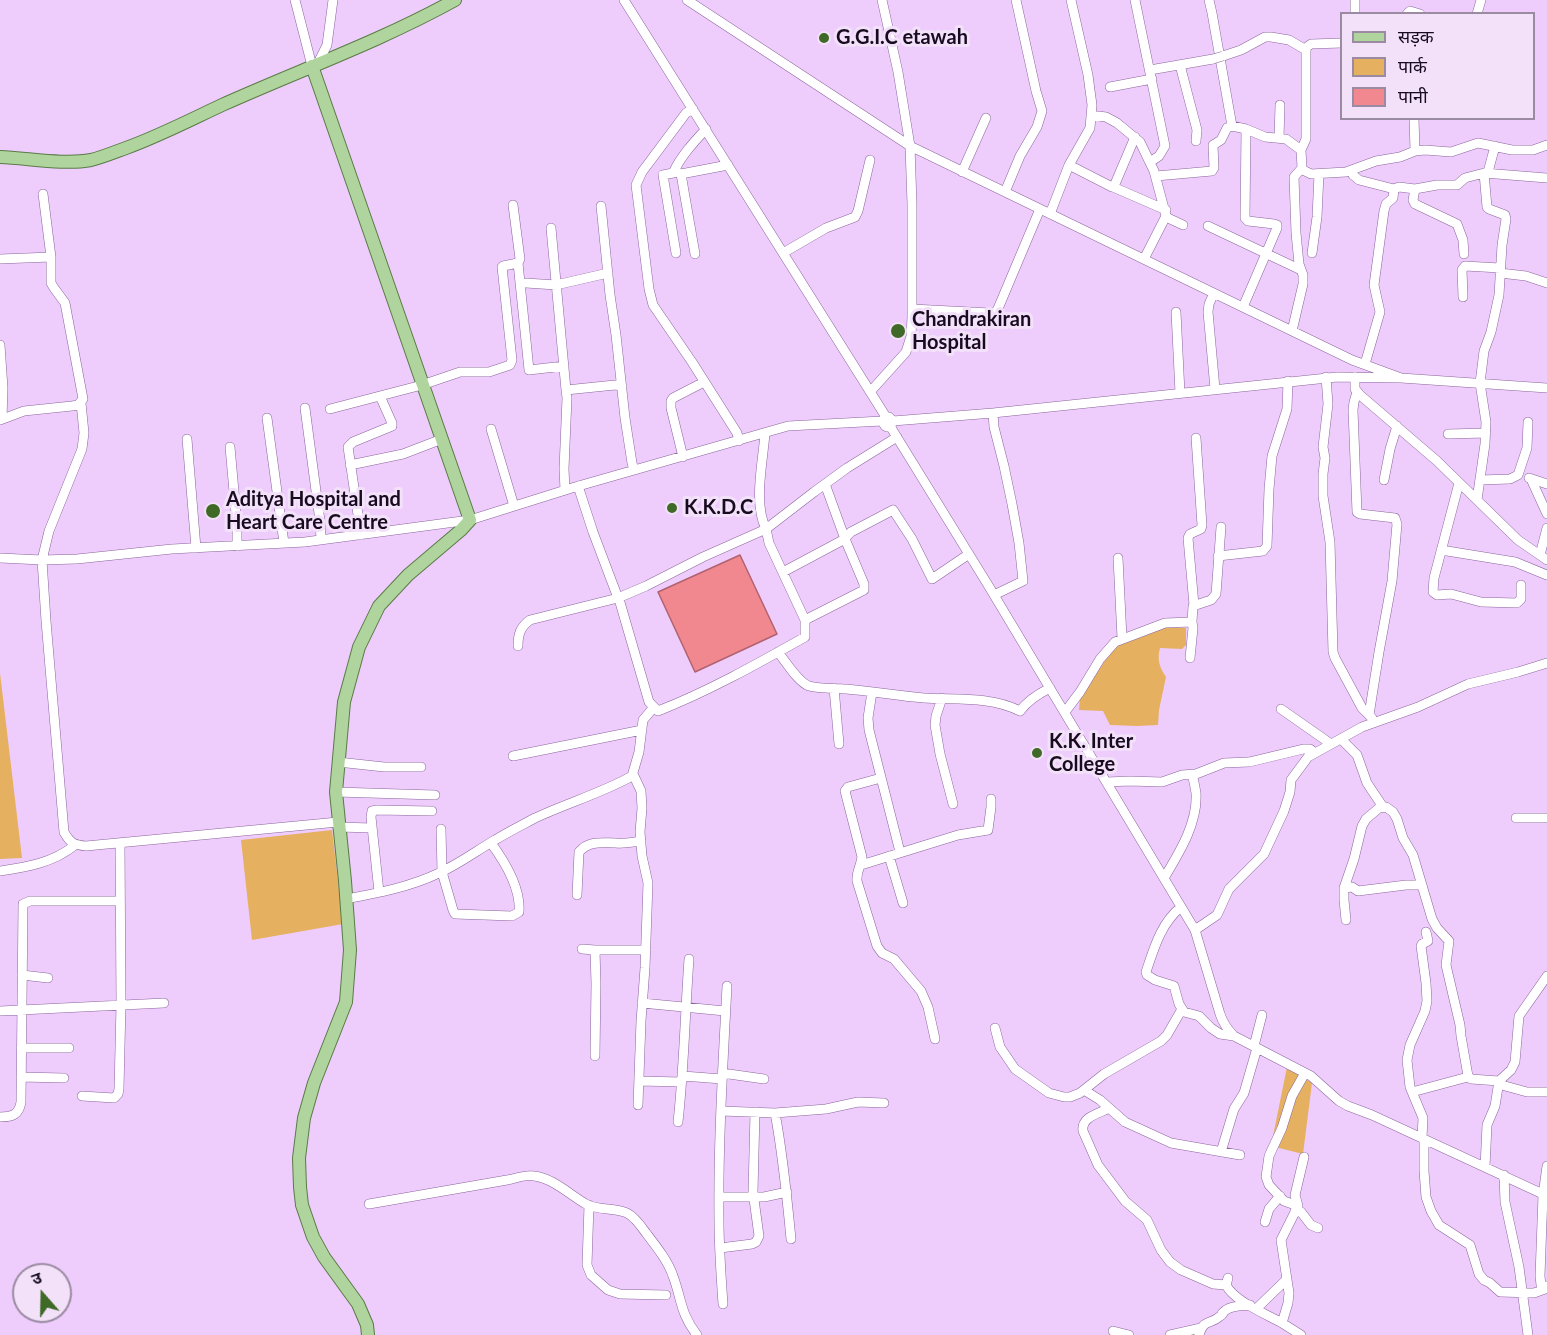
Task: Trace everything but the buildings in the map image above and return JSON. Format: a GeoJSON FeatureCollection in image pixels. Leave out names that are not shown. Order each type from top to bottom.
{"type":"FeatureCollection","features":[{"type":"Feature","properties":{"kind":"main road"},"geometry":{"type":"LineString","coordinates":[[0,157],[70,162],[100,157],[145,141],[434,12],[455,0]]}},
{"type":"Feature","properties":{"kind":"main road"},"geometry":{"type":"LineString","coordinates":[[315,65],[470,520],[408,575],[379,606],[359,647],[344,702],[336,792],[350,950],[346,1002],[314,1083],[304,1118],[299,1158],[300,1187],[302,1205],[313,1237],[324,1257],[358,1304],[367,1324],[368,1335]]}},
{"type":"Feature","properties":{"kind":"street"},"geometry":{"type":"LineString","coordinates":[[295,0],[315,65]]}},
{"type":"Feature","properties":{"kind":"street"},"geometry":{"type":"LineString","coordinates":[[315,65],[327,45],[333,0]]}},
{"type":"Feature","properties":{"kind":"street"},"geometry":{"type":"LineString","coordinates":[[624,0],[888,421],[1196,930],[1222,1020],[1234,1036]]}},
{"type":"Feature","properties":{"kind":"street"},"geometry":{"type":"LineString","coordinates":[[687,0],[909,146],[1352,360],[1401,378]]}},
{"type":"Feature","properties":{"kind":"street"},"geometry":{"type":"LineString","coordinates":[[701,10],[706,0]]}},
{"type":"Feature","properties":{"kind":"street"},"geometry":{"type":"LineString","coordinates":[[870,392],[906,352],[911,336],[912,309],[912,204],[909,146],[898,72],[882,0]]}},
{"type":"Feature","properties":{"kind":"street"},"geometry":{"type":"LineString","coordinates":[[1005,192],[1020,156],[1037,127],[1042,111],[1016,0]]}},
{"type":"Feature","properties":{"kind":"street"},"geometry":{"type":"LineString","coordinates":[[1050,214],[1069,165],[1089,128],[1092,105],[1088,75],[1071,0]]}},
{"type":"Feature","properties":{"kind":"street"},"geometry":{"type":"LineString","coordinates":[[1135,0],[1165,146],[1159,156],[1150,162]]}},
{"type":"Feature","properties":{"kind":"street"},"geometry":{"type":"LineString","coordinates":[[1209,0],[1232,126]]}},
{"type":"Feature","properties":{"kind":"street"},"geometry":{"type":"LineString","coordinates":[[1110,87],[1180,64],[1218,58],[1265,38],[1289,40],[1306,50]]}},
{"type":"Feature","properties":{"kind":"street"},"geometry":{"type":"LineString","coordinates":[[1292,331],[1303,288],[1296,233],[1294,177],[1300,171],[1301,150],[1306,136],[1306,50],[1311,44],[1340,42]]}},
{"type":"Feature","properties":{"kind":"street"},"geometry":{"type":"LineString","coordinates":[[1180,64],[1197,130],[1196,141]]}},
{"type":"Feature","properties":{"kind":"street"},"geometry":{"type":"LineString","coordinates":[[1279,138],[1280,105]]}},
{"type":"Feature","properties":{"kind":"street"},"geometry":{"type":"LineString","coordinates":[[693,109],[686,113],[642,172],[636,185],[649,289],[653,305],[737,433],[739,441]]}},
{"type":"Feature","properties":{"kind":"street"},"geometry":{"type":"LineString","coordinates":[[1091,115],[1106,117],[1117,123],[1140,142],[1156,176],[1168,218],[1183,225]]}},
{"type":"Feature","properties":{"kind":"street"},"geometry":{"type":"LineString","coordinates":[[962,172],[986,118]]}},
{"type":"Feature","properties":{"kind":"street"},"geometry":{"type":"LineString","coordinates":[[1414,120],[1414,151]]}},
{"type":"Feature","properties":{"kind":"street"},"geometry":{"type":"LineString","coordinates":[[1156,176],[1212,171],[1214,168],[1213,145],[1220,141],[1227,128],[1232,126],[1265,137],[1287,140],[1301,150]]}},
{"type":"Feature","properties":{"kind":"street"},"geometry":{"type":"LineString","coordinates":[[695,254],[676,173],[684,153],[706,129]]}},
{"type":"Feature","properties":{"kind":"street"},"geometry":{"type":"LineString","coordinates":[[1243,307],[1278,228],[1274,224],[1248,221],[1245,218],[1245,129]]}},
{"type":"Feature","properties":{"kind":"street"},"geometry":{"type":"LineString","coordinates":[[1113,187],[1135,137]]}},
{"type":"Feature","properties":{"kind":"street"},"geometry":{"type":"LineString","coordinates":[[1300,171],[1319,174],[1352,171],[1376,161],[1400,157],[1414,151],[1451,152],[1478,143],[1506,150],[1531,150],[1547,145]]}},
{"type":"Feature","properties":{"kind":"street"},"geometry":{"type":"LineString","coordinates":[[1353,175],[1359,180],[1394,189],[1399,187],[1414,189],[1437,185],[1455,186],[1465,178],[1488,172],[1495,146]]}},
{"type":"Feature","properties":{"kind":"street"},"geometry":{"type":"LineString","coordinates":[[783,253],[826,228],[855,218],[870,160]]}},
{"type":"Feature","properties":{"kind":"street"},"geometry":{"type":"LineString","coordinates":[[676,253],[663,175],[728,165]]}},
{"type":"Feature","properties":{"kind":"street"},"geometry":{"type":"LineString","coordinates":[[1069,165],[1111,188],[1166,213]]}},
{"type":"Feature","properties":{"kind":"street"},"geometry":{"type":"LineString","coordinates":[[1484,173],[1547,178]]}},
{"type":"Feature","properties":{"kind":"street"},"geometry":{"type":"LineString","coordinates":[[1477,500],[1486,433],[1480,383],[1484,351],[1491,332],[1499,295],[1506,219],[1504,214],[1487,207],[1484,173]]}},
{"type":"Feature","properties":{"kind":"street"},"geometry":{"type":"LineString","coordinates":[[1312,253],[1317,217],[1319,174]]}},
{"type":"Feature","properties":{"kind":"street"},"geometry":{"type":"LineString","coordinates":[[1365,364],[1380,312],[1374,285],[1385,206],[1393,198],[1394,189]]}},
{"type":"Feature","properties":{"kind":"street"},"geometry":{"type":"LineString","coordinates":[[1414,189],[1415,204],[1457,224],[1463,240],[1464,254]]}},
{"type":"Feature","properties":{"kind":"street"},"geometry":{"type":"LineString","coordinates":[[43,194],[51,257],[51,283],[65,303],[83,394],[81,403],[84,424],[83,442],[43,556],[45,621],[64,832],[69,841],[75,845],[86,846],[338,825],[372,828]]}},
{"type":"Feature","properties":{"kind":"street"},"geometry":{"type":"LineString","coordinates":[[513,205],[529,370],[564,366]]}},
{"type":"Feature","properties":{"kind":"street"},"geometry":{"type":"LineString","coordinates":[[601,206],[627,429],[634,470]]}},
{"type":"Feature","properties":{"kind":"street"},"geometry":{"type":"LineString","coordinates":[[912,309],[990,313],[997,311],[1040,209]]}},
{"type":"Feature","properties":{"kind":"street"},"geometry":{"type":"LineString","coordinates":[[1144,260],[1166,213]]}},
{"type":"Feature","properties":{"kind":"street"},"geometry":{"type":"LineString","coordinates":[[1208,226],[1301,270]]}},
{"type":"Feature","properties":{"kind":"street"},"geometry":{"type":"LineString","coordinates":[[551,228],[567,398],[565,490]]}},
{"type":"Feature","properties":{"kind":"street"},"geometry":{"type":"LineString","coordinates":[[0,259],[51,257]]}},
{"type":"Feature","properties":{"kind":"street"},"geometry":{"type":"LineString","coordinates":[[330,409],[460,372],[489,372],[510,365],[512,360],[502,267],[518,263]]}},
{"type":"Feature","properties":{"kind":"street"},"geometry":{"type":"LineString","coordinates":[[1463,297],[1462,270],[1465,266],[1500,270],[1547,283]]}},
{"type":"Feature","properties":{"kind":"street"},"geometry":{"type":"LineString","coordinates":[[526,283],[556,285],[608,273]]}},
{"type":"Feature","properties":{"kind":"street"},"geometry":{"type":"LineString","coordinates":[[1214,293],[1208,312],[1215,389]]}},
{"type":"Feature","properties":{"kind":"street"},"geometry":{"type":"LineString","coordinates":[[1176,312],[1180,393]]}},
{"type":"Feature","properties":{"kind":"street"},"geometry":{"type":"LineString","coordinates":[[0,345],[3,388],[1,419],[24,411],[81,403]]}},
{"type":"Feature","properties":{"kind":"street"},"geometry":{"type":"LineString","coordinates":[[0,558],[284,543],[470,520],[578,486],[788,426],[993,413],[1326,377],[1401,378],[1547,388]]}},
{"type":"Feature","properties":{"kind":"street"},"geometry":{"type":"LineString","coordinates":[[1326,377],[1328,400],[1323,447],[1325,458],[1323,496],[1330,542],[1333,651],[1360,704],[1373,718]]}},
{"type":"Feature","properties":{"kind":"street"},"geometry":{"type":"LineString","coordinates":[[1354,377],[1357,392],[1353,410],[1357,512],[1395,518],[1397,524],[1392,581],[1379,652],[1373,718]]}},
{"type":"Feature","properties":{"kind":"street"},"geometry":{"type":"LineString","coordinates":[[1218,556],[1263,551],[1267,546],[1272,456],[1286,414],[1288,381]]}},
{"type":"Feature","properties":{"kind":"street"},"geometry":{"type":"LineString","coordinates":[[683,457],[671,401],[704,382]]}},
{"type":"Feature","properties":{"kind":"street"},"geometry":{"type":"LineString","coordinates":[[566,390],[622,386]]}},
{"type":"Feature","properties":{"kind":"street"},"geometry":{"type":"LineString","coordinates":[[1357,392],[1397,426],[1518,540],[1543,557],[1547,528]]}},
{"type":"Feature","properties":{"kind":"street"},"geometry":{"type":"LineString","coordinates":[[360,535],[348,445],[392,426],[380,396]]}},
{"type":"Feature","properties":{"kind":"street"},"geometry":{"type":"LineString","coordinates":[[305,408],[321,540]]}},
{"type":"Feature","properties":{"kind":"street"},"geometry":{"type":"LineString","coordinates":[[993,413],[1019,543],[1023,581],[994,595]]}},
{"type":"Feature","properties":{"kind":"street"},"geometry":{"type":"LineString","coordinates":[[267,418],[284,543]]}},
{"type":"Feature","properties":{"kind":"street"},"geometry":{"type":"LineString","coordinates":[[1518,475],[1527,448],[1528,422]]}},
{"type":"Feature","properties":{"kind":"street"},"geometry":{"type":"LineString","coordinates":[[1384,480],[1397,426]]}},
{"type":"Feature","properties":{"kind":"street"},"geometry":{"type":"LineString","coordinates":[[490,429],[514,506]]}},
{"type":"Feature","properties":{"kind":"street"},"geometry":{"type":"LineString","coordinates":[[578,486],[592,532],[618,598],[649,702],[658,711],[744,672],[805,637],[805,620],[769,543],[760,509],[765,433]]}},
{"type":"Feature","properties":{"kind":"street"},"geometry":{"type":"LineString","coordinates":[[1448,434],[1486,433]]}},
{"type":"Feature","properties":{"kind":"street"},"geometry":{"type":"LineString","coordinates":[[518,646],[521,629],[530,620],[618,598],[766,529],[847,468],[897,437]]}},
{"type":"Feature","properties":{"kind":"street"},"geometry":{"type":"LineString","coordinates":[[1190,658],[1194,605],[1188,538],[1190,534],[1201,529],[1202,525],[1196,438]]}},
{"type":"Feature","properties":{"kind":"street"},"geometry":{"type":"LineString","coordinates":[[188,439],[196,548]]}},
{"type":"Feature","properties":{"kind":"street"},"geometry":{"type":"LineString","coordinates":[[350,465],[403,454],[441,439]]}},
{"type":"Feature","properties":{"kind":"street"},"geometry":{"type":"LineString","coordinates":[[230,447],[237,546]]}},
{"type":"Feature","properties":{"kind":"street"},"geometry":{"type":"LineString","coordinates":[[1480,480],[1510,479],[1518,475],[1547,484]]}},
{"type":"Feature","properties":{"kind":"street"},"geometry":{"type":"LineString","coordinates":[[1531,479],[1547,514]]}},
{"type":"Feature","properties":{"kind":"street"},"geometry":{"type":"LineString","coordinates":[[1459,483],[1432,587],[1434,594],[1451,594],[1481,602],[1517,603],[1521,599],[1521,585]]}},
{"type":"Feature","properties":{"kind":"street"},"geometry":{"type":"LineString","coordinates":[[805,620],[864,590],[864,584],[825,484]]}},
{"type":"Feature","properties":{"kind":"street"},"geometry":{"type":"LineString","coordinates":[[783,572],[845,539],[851,532],[892,510],[912,539],[932,579],[969,554]]}},
{"type":"Feature","properties":{"kind":"street"},"geometry":{"type":"LineString","coordinates":[[1194,605],[1209,601],[1215,596],[1221,527]]}},
{"type":"Feature","properties":{"kind":"street"},"geometry":{"type":"LineString","coordinates":[[1442,550],[1509,561],[1547,575]]}},
{"type":"Feature","properties":{"kind":"street"},"geometry":{"type":"LineString","coordinates":[[1118,558],[1122,639]]}},
{"type":"Feature","properties":{"kind":"street"},"geometry":{"type":"LineString","coordinates":[[1065,712],[1100,659],[1113,644],[1161,624],[1192,622]]}},
{"type":"Feature","properties":{"kind":"street"},"geometry":{"type":"LineString","coordinates":[[778,652],[801,681],[809,686],[925,698],[991,701],[1020,711],[1033,698],[1050,688]]}},
{"type":"Feature","properties":{"kind":"street"},"geometry":{"type":"LineString","coordinates":[[1196,930],[1217,915],[1229,889],[1264,855],[1284,811],[1291,780],[1306,760],[1315,753],[1373,718],[1418,708],[1473,682],[1547,663]]}},
{"type":"Feature","properties":{"kind":"street"},"geometry":{"type":"LineString","coordinates":[[834,688],[838,744]]}},
{"type":"Feature","properties":{"kind":"street"},"geometry":{"type":"LineString","coordinates":[[872,692],[868,724],[900,852]]}},
{"type":"Feature","properties":{"kind":"street"},"geometry":{"type":"LineString","coordinates":[[942,698],[935,725],[953,804]]}},
{"type":"Feature","properties":{"kind":"street"},"geometry":{"type":"LineString","coordinates":[[346,899],[394,889],[442,872],[536,818],[616,786],[633,774],[639,752],[643,720],[654,707]]}},
{"type":"Feature","properties":{"kind":"street"},"geometry":{"type":"LineString","coordinates":[[1281,709],[1331,744]]}},
{"type":"Feature","properties":{"kind":"street"},"geometry":{"type":"LineString","coordinates":[[513,756],[642,730]]}},
{"type":"Feature","properties":{"kind":"street"},"geometry":{"type":"LineString","coordinates":[[1341,739],[1357,755],[1367,783],[1383,807],[1390,810],[1397,819],[1403,838],[1413,855],[1434,922],[1449,941],[1446,965],[1460,1025],[1468,1077]]}},
{"type":"Feature","properties":{"kind":"street"},"geometry":{"type":"LineString","coordinates":[[1107,783],[1156,782],[1199,773],[1224,763],[1252,762],[1303,749],[1310,749],[1315,753]]}},
{"type":"Feature","properties":{"kind":"street"},"geometry":{"type":"LineString","coordinates":[[338,762],[384,767],[420,767]]}},
{"type":"Feature","properties":{"kind":"street"},"geometry":{"type":"LineString","coordinates":[[633,774],[640,791],[642,856],[648,883],[638,1105]]}},
{"type":"Feature","properties":{"kind":"street"},"geometry":{"type":"LineString","coordinates":[[1164,878],[1182,847],[1194,814],[1196,795],[1192,774]]}},
{"type":"Feature","properties":{"kind":"street"},"geometry":{"type":"LineString","coordinates":[[881,778],[848,787],[845,791],[861,852],[861,865],[856,874],[857,881],[877,946],[882,953],[894,959],[921,991],[935,1039]]}},
{"type":"Feature","properties":{"kind":"street"},"geometry":{"type":"LineString","coordinates":[[336,792],[435,795]]}},
{"type":"Feature","properties":{"kind":"street"},"geometry":{"type":"LineString","coordinates":[[861,865],[958,835],[988,830],[991,799]]}},
{"type":"Feature","properties":{"kind":"street"},"geometry":{"type":"LineString","coordinates":[[1346,920],[1344,888],[1364,823],[1379,808],[1383,807]]}},
{"type":"Feature","properties":{"kind":"street"},"geometry":{"type":"LineString","coordinates":[[379,892],[371,813],[374,810],[432,811]]}},
{"type":"Feature","properties":{"kind":"street"},"geometry":{"type":"LineString","coordinates":[[1516,818],[1547,818]]}},
{"type":"Feature","properties":{"kind":"street"},"geometry":{"type":"LineString","coordinates":[[441,829],[442,872],[455,914],[512,916],[518,914],[520,909],[516,889],[490,843]]}},
{"type":"Feature","properties":{"kind":"street"},"geometry":{"type":"LineString","coordinates":[[577,895],[579,852],[583,848],[598,842],[618,844],[641,841]]}},
{"type":"Feature","properties":{"kind":"street"},"geometry":{"type":"LineString","coordinates":[[82,1096],[114,1098],[119,1089],[120,843]]}},
{"type":"Feature","properties":{"kind":"street"},"geometry":{"type":"LineString","coordinates":[[0,871],[30,866],[56,858],[75,845]]}},
{"type":"Feature","properties":{"kind":"street"},"geometry":{"type":"LineString","coordinates":[[889,856],[903,903]]}},
{"type":"Feature","properties":{"kind":"street"},"geometry":{"type":"LineString","coordinates":[[1344,888],[1352,887],[1358,891],[1421,885]]}},
{"type":"Feature","properties":{"kind":"street"},"geometry":{"type":"LineString","coordinates":[[0,1118],[10,1118],[16,1115],[20,1108],[22,907],[26,902],[120,901]]}},
{"type":"Feature","properties":{"kind":"street"},"geometry":{"type":"LineString","coordinates":[[1181,907],[1173,914],[1158,938],[1146,972],[1148,977],[1174,986],[1186,1012],[1199,1016],[1220,1034],[1234,1036],[1305,1073],[1348,1106],[1423,1138],[1545,1196]]}},
{"type":"Feature","properties":{"kind":"street"},"geometry":{"type":"LineString","coordinates":[[1426,932],[1428,941],[1421,946],[1427,1001],[1425,1011],[1408,1049],[1407,1060],[1409,1083],[1423,1118],[1426,1197],[1439,1225],[1470,1245],[1479,1274],[1500,1292],[1534,1293],[1546,1287],[1540,1281],[1547,1166]]}},
{"type":"Feature","properties":{"kind":"street"},"geometry":{"type":"LineString","coordinates":[[582,949],[646,950]]}},
{"type":"Feature","properties":{"kind":"street"},"geometry":{"type":"LineString","coordinates":[[595,950],[597,984],[595,1056]]}},
{"type":"Feature","properties":{"kind":"street"},"geometry":{"type":"LineString","coordinates":[[678,1122],[688,959]]}},
{"type":"Feature","properties":{"kind":"street"},"geometry":{"type":"LineString","coordinates":[[22,975],[48,978]]}},
{"type":"Feature","properties":{"kind":"street"},"geometry":{"type":"LineString","coordinates":[[1485,1167],[1487,1125],[1495,1106],[1498,1083],[1511,1070],[1515,1062],[1518,1021],[1521,1013],[1547,976]]}},
{"type":"Feature","properties":{"kind":"street"},"geometry":{"type":"LineString","coordinates":[[723,1304],[719,1197],[727,986]]}},
{"type":"Feature","properties":{"kind":"street"},"geometry":{"type":"LineString","coordinates":[[0,1011],[164,1003]]}},
{"type":"Feature","properties":{"kind":"street"},"geometry":{"type":"LineString","coordinates":[[642,1003],[725,1011]]}},
{"type":"Feature","properties":{"kind":"street"},"geometry":{"type":"LineString","coordinates":[[995,1028],[1000,1047],[1015,1069],[1049,1093],[1070,1097],[1161,1041],[1186,1012]]}},
{"type":"Feature","properties":{"kind":"street"},"geometry":{"type":"LineString","coordinates":[[1221,1152],[1234,1109],[1244,1093],[1262,1015]]}},
{"type":"Feature","properties":{"kind":"street"},"geometry":{"type":"LineString","coordinates":[[21,1048],[69,1048]]}},
{"type":"Feature","properties":{"kind":"street"},"geometry":{"type":"LineString","coordinates":[[1305,1073],[1292,1096],[1282,1128],[1269,1156],[1267,1181],[1284,1201],[1301,1212],[1311,1225],[1318,1228]]}},
{"type":"Feature","properties":{"kind":"street"},"geometry":{"type":"LineString","coordinates":[[639,1081],[722,1076],[764,1079]]}},
{"type":"Feature","properties":{"kind":"street"},"geometry":{"type":"LineString","coordinates":[[21,1077],[64,1078]]}},
{"type":"Feature","properties":{"kind":"street"},"geometry":{"type":"LineString","coordinates":[[1412,1092],[1468,1077],[1527,1092],[1547,1092]]}},
{"type":"Feature","properties":{"kind":"street"},"geometry":{"type":"LineString","coordinates":[[1084,1090],[1125,1122],[1171,1143],[1240,1155]]}},
{"type":"Feature","properties":{"kind":"street"},"geometry":{"type":"LineString","coordinates":[[721,1111],[775,1113],[826,1109],[858,1102],[884,1103]]}},
{"type":"Feature","properties":{"kind":"street"},"geometry":{"type":"LineString","coordinates":[[1109,1108],[1083,1123],[1083,1131],[1098,1165],[1125,1201],[1147,1220],[1161,1250],[1173,1265],[1213,1284],[1227,1282],[1230,1291],[1243,1301],[1284,1328],[1301,1335]]}},
{"type":"Feature","properties":{"kind":"street"},"geometry":{"type":"LineString","coordinates":[[720,1248],[752,1244],[758,1239],[759,1232],[753,1197],[755,1112]]}},
{"type":"Feature","properties":{"kind":"street"},"geometry":{"type":"LineString","coordinates":[[775,1113],[787,1192],[791,1239]]}},
{"type":"Feature","properties":{"kind":"street"},"geometry":{"type":"LineString","coordinates":[[1284,1328],[1289,1298],[1281,1240],[1296,1209],[1295,1195],[1304,1157]]}},
{"type":"Feature","properties":{"kind":"street"},"geometry":{"type":"LineString","coordinates":[[369,1204],[533,1175],[547,1180],[589,1205],[627,1213],[642,1228],[671,1270],[684,1314],[698,1335]]}},
{"type":"Feature","properties":{"kind":"street"},"geometry":{"type":"LineString","coordinates":[[1504,1176],[1505,1202],[1519,1267],[1528,1335]]}},
{"type":"Feature","properties":{"kind":"street"},"geometry":{"type":"LineString","coordinates":[[719,1197],[769,1196],[787,1192]]}},
{"type":"Feature","properties":{"kind":"street"},"geometry":{"type":"LineString","coordinates":[[1265,1222],[1269,1209],[1280,1196]]}},
{"type":"Feature","properties":{"kind":"street"},"geometry":{"type":"LineString","coordinates":[[589,1205],[587,1265],[591,1275],[608,1290],[616,1293],[666,1295]]}},
{"type":"Feature","properties":{"kind":"street"},"geometry":{"type":"LineString","coordinates":[[1170,1335],[1200,1331],[1209,1321],[1236,1306],[1254,1307],[1287,1279]]}},
{"type":"Feature","properties":{"kind":"street"},"geometry":{"type":"LineString","coordinates":[[1113,1331],[1129,1335]]}},
{"type":"Feature","properties":{"kind":"green space"},"geometry":{"type":"Polygon","coordinates":[[[1163,627],[1186,628],[1186,645],[1182,649],[1160,648],[1159,663],[1166,677],[1158,725],[1110,725],[1103,711],[1079,710],[1080,698],[1118,641],[1163,627]]]}},
{"type":"Feature","properties":{"kind":"green space"},"geometry":{"type":"Polygon","coordinates":[[[0,673],[22,858],[0,859],[0,673]]]}},
{"type":"Feature","properties":{"kind":"green space"},"geometry":{"type":"Polygon","coordinates":[[[332,830],[343,924],[252,940],[241,840],[332,830]]]}},
{"type":"Feature","properties":{"kind":"green space"},"geometry":{"type":"Polygon","coordinates":[[[1287,1067],[1312,1083],[1303,1154],[1271,1146],[1287,1067]]]}},
{"type":"Feature","properties":{"kind":"water"},"geometry":{"type":"Polygon","coordinates":[[[740,555],[777,634],[695,672],[658,592],[740,555]]]}},
{"type":"Feature","properties":{"kind":"place","name":"G.G.I.C etawah"},"geometry":{"type":"Point","coordinates":[824,38]}},
{"type":"Feature","properties":{"kind":"place","name":"Chandrakiran Hospital"},"geometry":{"type":"Point","coordinates":[898,331]}},
{"type":"Feature","properties":{"kind":"place","name":"K.K.D.C"},"geometry":{"type":"Point","coordinates":[672,508]}},
{"type":"Feature","properties":{"kind":"place","name":"Aditya Hospital and Heart Care Centre"},"geometry":{"type":"Point","coordinates":[213,511]}},
{"type":"Feature","properties":{"kind":"place","name":"K.K. Inter College"},"geometry":{"type":"Point","coordinates":[1037,753]}}]}
